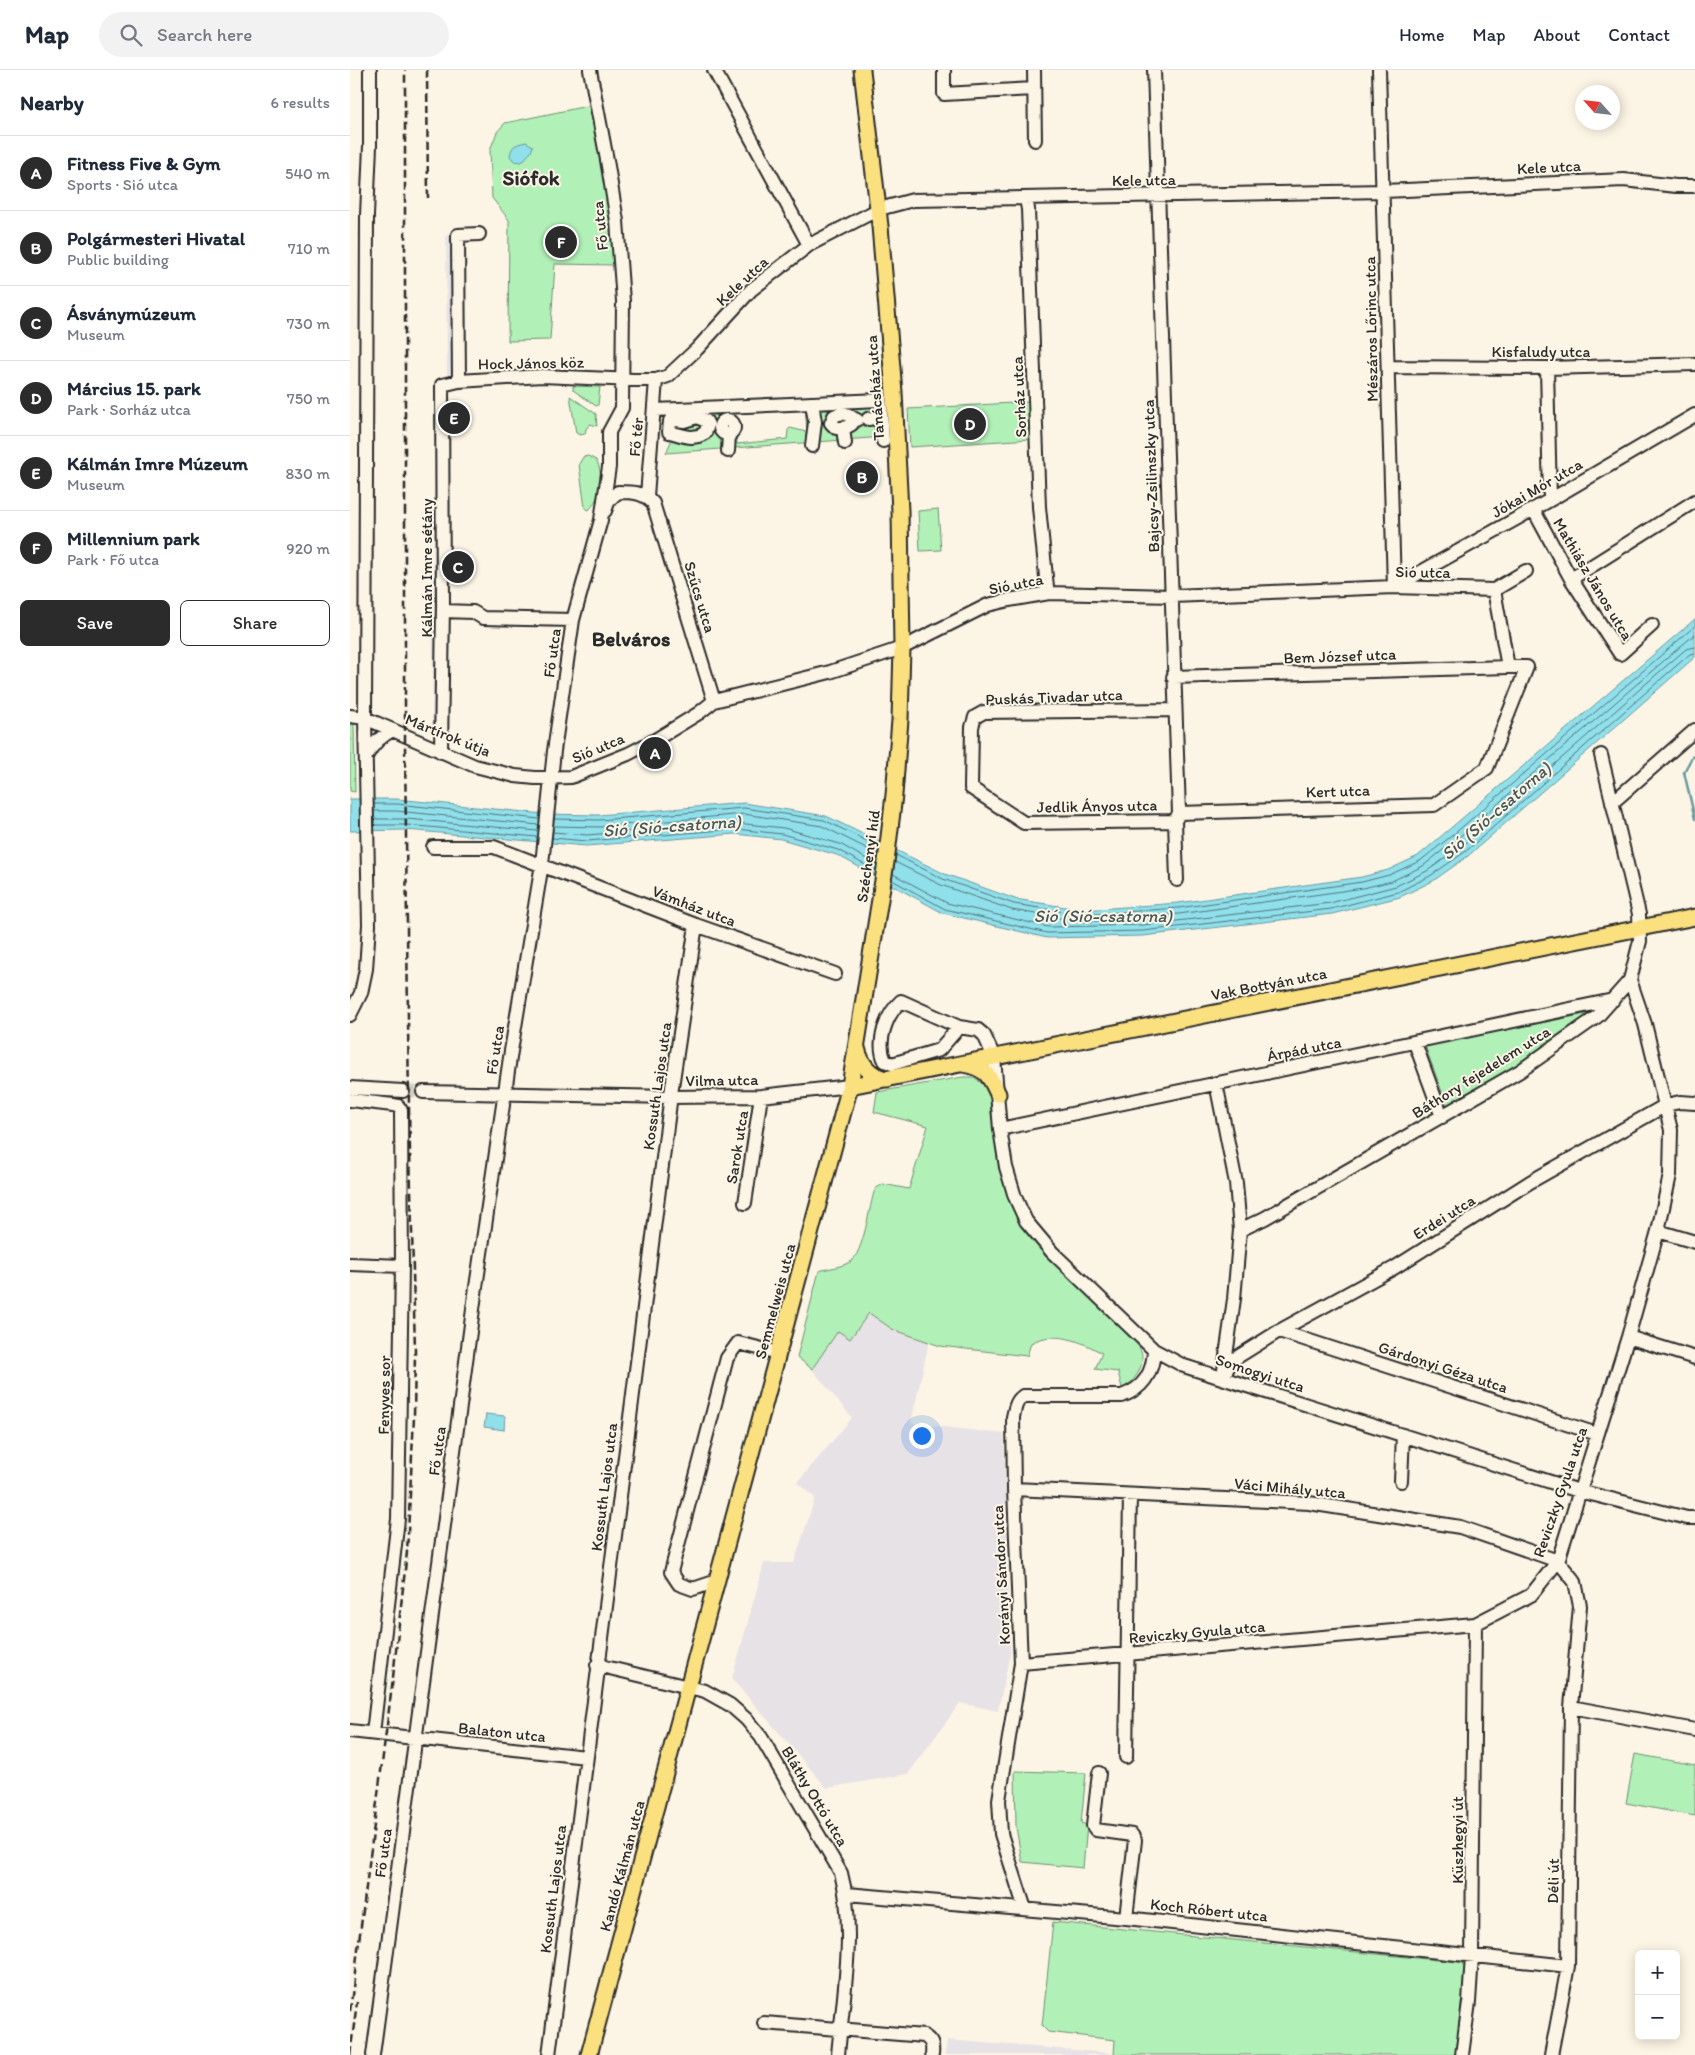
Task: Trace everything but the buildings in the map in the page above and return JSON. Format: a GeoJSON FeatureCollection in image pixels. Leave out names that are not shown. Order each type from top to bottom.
{"type":"FeatureCollection","features":[{"type":"Feature","properties":{"kind":"main road","name":"Tanácsház utca"},"geometry":{"type":"LineString","coordinates":[[862,70],[879,209],[896,430],[902,648],[894,795]]}},
{"type":"Feature","properties":{"kind":"main road","name":"Széchenyi híd"},"geometry":{"type":"LineString","coordinates":[[877,922],[894,795]]}},
{"type":"Feature","properties":{"kind":"main road","name":"Vak Bottyán utca"},"geometry":{"type":"LineString","coordinates":[[850,1086],[1695,917]]}},
{"type":"Feature","properties":{"kind":"main road","name":"Semmelweis utca"},"geometry":{"type":"LineString","coordinates":[[688,1686],[850,1086],[877,922]]}},
{"type":"Feature","properties":{"kind":"main road"},"geometry":{"type":"LineString","coordinates":[[857,1048],[865,1068],[876,1076],[889,1079]]}},
{"type":"Feature","properties":{"kind":"main road"},"geometry":{"type":"LineString","coordinates":[[961,1064],[976,1067],[990,1076],[998,1094]]}},
{"type":"Feature","properties":{"kind":"main road","name":"Kandó Kálmán utca"},"geometry":{"type":"LineString","coordinates":[[589,2055],[688,1686]]}},
{"type":"Feature","properties":{"kind":"street"},"geometry":{"type":"LineString","coordinates":[[350,1015],[361,993],[366,969],[369,925],[365,718],[367,216],[370,146],[370,70]]}},
{"type":"Feature","properties":{"kind":"street","name":"Fő utca"},"geometry":{"type":"LineString","coordinates":[[373,2055],[476,1287],[504,1095],[543,859],[549,794],[573,620],[601,520],[609,467],[609,432],[622,408],[623,301],[617,222],[590,70]]}},
{"type":"Feature","properties":{"kind":"street"},"geometry":{"type":"LineString","coordinates":[[714,70],[809,245]]}},
{"type":"Feature","properties":{"kind":"street"},"geometry":{"type":"LineString","coordinates":[[944,70],[944,94],[1034,90]]}},
{"type":"Feature","properties":{"kind":"street"},"geometry":{"type":"LineString","coordinates":[[1034,70],[1035,140]]}},
{"type":"Feature","properties":{"kind":"street","name":"Bajcsy-Zsilinszky utca"},"geometry":{"type":"LineString","coordinates":[[1154,70],[1172,596],[1177,880]]}},
{"type":"Feature","properties":{"kind":"street","name":"Mészáros Lőrinc utca"},"geometry":{"type":"LineString","coordinates":[[1379,70],[1394,587]]}},
{"type":"Feature","properties":{"kind":"street","name":"Kele utca"},"geometry":{"type":"LineString","coordinates":[[656,380],[668,376],[697,349],[751,290],[809,245],[879,209],[914,200],[1384,191],[1624,180],[1676,186],[1695,186]]}},
{"type":"Feature","properties":{"kind":"street","name":"Sorház utca"},"geometry":{"type":"LineString","coordinates":[[1026,199],[1028,208],[1039,507],[1049,594]]}},
{"type":"Feature","properties":{"kind":"street"},"geometry":{"type":"LineString","coordinates":[[459,381],[458,235],[479,234]]}},
{"type":"Feature","properties":{"kind":"street","name":"Kisfaludy utca"},"geometry":{"type":"LineString","coordinates":[[1388,367],[1547,368],[1695,364]]}},
{"type":"Feature","properties":{"kind":"street"},"geometry":{"type":"LineString","coordinates":[[1547,368],[1550,500]]}},
{"type":"Feature","properties":{"kind":"street","name":"Hock János köz"},"geometry":{"type":"LineString","coordinates":[[442,385],[459,381],[542,376],[656,380]]}},
{"type":"Feature","properties":{"kind":"street","name":"Fő tér"},"geometry":{"type":"LineString","coordinates":[[650,500],[656,380]]}},
{"type":"Feature","properties":{"kind":"street","name":"Kálmán Imre sétány"},"geometry":{"type":"LineString","coordinates":[[441,752],[443,611],[442,385]]}},
{"type":"Feature","properties":{"kind":"street"},"geometry":{"type":"LineString","coordinates":[[844,443],[843,428],[836,428],[831,423],[834,416],[857,415],[880,396],[857,415]]}},
{"type":"Feature","properties":{"kind":"street"},"geometry":{"type":"LineString","coordinates":[[702,413],[708,425],[705,433],[698,438],[669,432],[670,421],[684,422],[702,413],[723,407],[812,403],[857,415],[883,441]]}},
{"type":"Feature","properties":{"kind":"street"},"geometry":{"type":"LineString","coordinates":[[812,403],[815,422],[812,446]]}},
{"type":"Feature","properties":{"kind":"street"},"geometry":{"type":"LineString","coordinates":[[723,407],[726,412],[726,420],[722,422],[720,429],[724,433],[729,434],[728,451]]}},
{"type":"Feature","properties":{"kind":"street"},"geometry":{"type":"LineString","coordinates":[[655,410],[702,413]]}},
{"type":"Feature","properties":{"kind":"street","name":"Jókai Mór utca"},"geometry":{"type":"LineString","coordinates":[[1394,587],[1550,500],[1695,415]]}},
{"type":"Feature","properties":{"kind":"street"},"geometry":{"type":"LineString","coordinates":[[601,520],[609,500],[618,492],[635,492],[650,500]]}},
{"type":"Feature","properties":{"kind":"street","name":"Szűcs utca"},"geometry":{"type":"LineString","coordinates":[[650,500],[690,620],[714,701]]}},
{"type":"Feature","properties":{"kind":"street"},"geometry":{"type":"LineString","coordinates":[[1571,579],[1695,501]]}},
{"type":"Feature","properties":{"kind":"street","name":"Mathiász János utca"},"geometry":{"type":"LineString","coordinates":[[1533,509],[1571,579],[1620,654],[1652,625]]}},
{"type":"Feature","properties":{"kind":"street"},"geometry":{"type":"LineString","coordinates":[[1508,667],[1494,590],[1526,572]]}},
{"type":"Feature","properties":{"kind":"street"},"geometry":{"type":"LineString","coordinates":[[1409,587],[1418,573]]}},
{"type":"Feature","properties":{"kind":"street","name":"Sió utca"},"geometry":{"type":"LineString","coordinates":[[551,779],[576,776],[628,754],[681,724],[714,701],[830,672],[902,648],[988,605],[1049,594],[1172,596],[1394,587],[1494,590]]}},
{"type":"Feature","properties":{"kind":"street"},"geometry":{"type":"LineString","coordinates":[[443,611],[473,612],[483,618],[573,620]]}},
{"type":"Feature","properties":{"kind":"street","name":"Bem József utca"},"geometry":{"type":"LineString","coordinates":[[1173,677],[1508,667]]}},
{"type":"Feature","properties":{"kind":"street","name":"Kert utca"},"geometry":{"type":"LineString","coordinates":[[1177,817],[1434,805],[1487,768],[1527,667],[1508,667]]}},
{"type":"Feature","properties":{"kind":"street","name":"Puskás Tivadar utca"},"geometry":{"type":"LineString","coordinates":[[971,788],[972,727],[975,716],[984,712],[1175,710]]}},
{"type":"Feature","properties":{"kind":"street","name":"Mártírok útja"},"geometry":{"type":"LineString","coordinates":[[350,716],[365,718],[475,766],[515,776],[551,779]]}},
{"type":"Feature","properties":{"kind":"street","name":"Mártírok útja"},"geometry":{"type":"LineString","coordinates":[[367,755],[373,744],[393,730]]}},
{"type":"Feature","properties":{"kind":"street"},"geometry":{"type":"LineString","coordinates":[[1612,803],[1695,730]]}},
{"type":"Feature","properties":{"kind":"street","name":"Báthory fejedelem utca"},"geometry":{"type":"LineString","coordinates":[[1240,1230],[1265,1218],[1520,1071],[1598,1016],[1630,980],[1640,941],[1639,914],[1601,755]]}},
{"type":"Feature","properties":{"kind":"street","name":"Jedlik Ányos utca"},"geometry":{"type":"LineString","coordinates":[[971,788],[1024,823],[1177,817]]}},
{"type":"Feature","properties":{"kind":"street","name":"Vámház utca"},"geometry":{"type":"LineString","coordinates":[[433,847],[494,847],[543,859],[696,925],[836,974]]}},
{"type":"Feature","properties":{"kind":"street","name":"Kossuth Lajos utca"},"geometry":{"type":"LineString","coordinates":[[549,2055],[671,1097],[696,925]]}},
{"type":"Feature","properties":{"kind":"street","name":"Reviczky Gyula utca"},"geometry":{"type":"LineString","coordinates":[[1021,1663],[1475,1624],[1531,1595],[1558,1561],[1628,1338],[1658,1231],[1670,1175],[1671,1130],[1666,1105],[1645,1024],[1630,980]]}},
{"type":"Feature","properties":{"kind":"street","name":"Árpád utca"},"geometry":{"type":"LineString","coordinates":[[1000,1129],[1614,1000]]}},
{"type":"Feature","properties":{"kind":"street","name":"Somogyi utca"},"geometry":{"type":"LineString","coordinates":[[959,1027],[939,1050],[892,1064],[885,1061],[881,1053],[887,1019],[901,1001],[959,1027],[978,1030],[984,1035],[994,1057],[1000,1129],[1006,1167],[1015,1197],[1026,1221],[1052,1252],[1154,1350],[1184,1366],[1579,1491],[1687,1518],[1695,1518]]}},
{"type":"Feature","properties":{"kind":"street"},"geometry":{"type":"LineString","coordinates":[[1415,1043],[1442,1117]]}},
{"type":"Feature","properties":{"kind":"street"},"geometry":{"type":"LineString","coordinates":[[1216,1083],[1236,1183],[1240,1230],[1234,1299],[1223,1378]]}},
{"type":"Feature","properties":{"kind":"street","name":"Vilma utca"},"geometry":{"type":"LineString","coordinates":[[423,1092],[671,1097],[761,1096],[850,1086]]}},
{"type":"Feature","properties":{"kind":"street"},"geometry":{"type":"LineString","coordinates":[[353,1090],[403,1091]]}},
{"type":"Feature","properties":{"kind":"street","name":"Sarok utca"},"geometry":{"type":"LineString","coordinates":[[745,1203],[761,1096]]}},
{"type":"Feature","properties":{"kind":"street","name":"Fenyves sor"},"geometry":{"type":"LineString","coordinates":[[350,1100],[393,1105],[398,1106],[401,1110],[402,1266],[398,1519],[373,1733]]}},
{"type":"Feature","properties":{"kind":"street","name":"Erdei utca"},"geometry":{"type":"LineString","coordinates":[[1223,1378],[1231,1361],[1279,1331],[1394,1268],[1530,1182],[1666,1105],[1680,1102],[1695,1103]]}},
{"type":"Feature","properties":{"kind":"street"},"geometry":{"type":"LineString","coordinates":[[1658,1231],[1695,1242]]}},
{"type":"Feature","properties":{"kind":"street"},"geometry":{"type":"LineString","coordinates":[[350,1264],[402,1266]]}},
{"type":"Feature","properties":{"kind":"street","name":"Gárdonyi Géza utca"},"geometry":{"type":"LineString","coordinates":[[1279,1331],[1597,1434]]}},
{"type":"Feature","properties":{"kind":"street"},"geometry":{"type":"LineString","coordinates":[[1628,1338],[1695,1358]]}},
{"type":"Feature","properties":{"kind":"street"},"geometry":{"type":"LineString","coordinates":[[717,1580],[693,1589],[679,1584],[671,1572],[727,1358],[738,1343],[779,1353]]}},
{"type":"Feature","properties":{"kind":"street","name":"Korányi Sándor utca"},"geometry":{"type":"LineString","coordinates":[[1025,1909],[1001,1834],[999,1800],[1021,1663],[1013,1417],[1018,1400],[1023,1396],[1122,1396],[1135,1391],[1154,1365],[1154,1350]]}},
{"type":"Feature","properties":{"kind":"street"},"geometry":{"type":"LineString","coordinates":[[1401,1480],[1403,1435]]}},
{"type":"Feature","properties":{"kind":"street","name":"Váci Mihály utca"},"geometry":{"type":"LineString","coordinates":[[1014,1490],[1309,1503],[1460,1527],[1558,1561]]}},
{"type":"Feature","properties":{"kind":"street"},"geometry":{"type":"LineString","coordinates":[[1126,1757],[1130,1495]]}},
{"type":"Feature","properties":{"kind":"street","name":"Déli út"},"geometry":{"type":"LineString","coordinates":[[1551,2055],[1568,1966],[1571,1706],[1580,1606],[1575,1582],[1558,1561]]}},
{"type":"Feature","properties":{"kind":"street","name":"Küszhegyi út"},"geometry":{"type":"LineString","coordinates":[[1462,2055],[1469,2002],[1472,1956],[1475,1624]]}},
{"type":"Feature","properties":{"kind":"street","name":"Bláthy Ottó utca"},"geometry":{"type":"LineString","coordinates":[[598,1665],[705,1690],[730,1705],[746,1719],[761,1738],[841,1873],[847,1894],[849,1925],[838,2055]]}},
{"type":"Feature","properties":{"kind":"street"},"geometry":{"type":"LineString","coordinates":[[1571,1706],[1695,1730]]}},
{"type":"Feature","properties":{"kind":"street","name":"Balaton utca"},"geometry":{"type":"LineString","coordinates":[[350,1731],[586,1757]]}},
{"type":"Feature","properties":{"kind":"street"},"geometry":{"type":"LineString","coordinates":[[1099,1773],[1093,1826],[1096,1830],[1132,1836],[1136,1840],[1126,1918]]}},
{"type":"Feature","properties":{"kind":"street","name":"Koch Róbert utca"},"geometry":{"type":"LineString","coordinates":[[847,1894],[1126,1918],[1568,1966]]}},
{"type":"Feature","properties":{"kind":"street"},"geometry":{"type":"LineString","coordinates":[[764,2023],[924,2036],[930,2040],[933,2047],[932,2055]]}},
{"type":"Feature","properties":{"kind":"shaded area"},"geometry":{"type":"Polygon","coordinates":[[[446,235],[460,235],[463,378],[447,377],[446,235]]]}},
{"type":"Feature","properties":{"kind":"shaded area"},"geometry":{"type":"Polygon","coordinates":[[[435,393],[444,393],[449,744],[432,734],[435,393]]]}},
{"type":"Feature","properties":{"kind":"shaded area"},"geometry":{"type":"Polygon","coordinates":[[[869,1312],[892,1329],[929,1342],[911,1423],[1004,1434],[1010,1654],[998,1711],[960,1703],[908,1774],[827,1788],[732,1679],[764,1563],[794,1563],[815,1498],[797,1483],[852,1418],[812,1369],[838,1330],[850,1339],[869,1312]]]}},
{"type":"Feature","properties":{"kind":"shaded area"},"geometry":{"type":"Polygon","coordinates":[[[947,2040],[1110,2053],[1110,2055],[945,2055],[947,2040]]]}},
{"type":"Feature","properties":{"kind":"green space"},"geometry":{"type":"Polygon","coordinates":[[[592,105],[612,221],[615,265],[555,264],[550,340],[508,341],[509,220],[492,198],[490,150],[497,132],[505,123],[592,105]]]}},
{"type":"Feature","properties":{"kind":"green space"},"geometry":{"type":"Polygon","coordinates":[[[573,386],[600,387],[598,405],[596,406],[573,390],[573,386]]]}},
{"type":"Feature","properties":{"kind":"green space"},"geometry":{"type":"Polygon","coordinates":[[[570,396],[596,414],[597,426],[590,424],[585,434],[580,435],[576,433],[570,396]]]}},
{"type":"Feature","properties":{"kind":"green space"},"geometry":{"type":"Polygon","coordinates":[[[881,396],[884,437],[666,453],[672,439],[673,422],[734,404],[737,444],[787,439],[790,428],[807,432],[805,406],[881,396]]]}},
{"type":"Feature","properties":{"kind":"green space"},"geometry":{"type":"Polygon","coordinates":[[[1029,402],[1031,439],[910,447],[908,409],[1029,402]]]}},
{"type":"Feature","properties":{"kind":"green space"},"geometry":{"type":"Polygon","coordinates":[[[588,456],[596,460],[601,479],[596,500],[589,510],[585,508],[579,464],[583,457],[588,456]]]}},
{"type":"Feature","properties":{"kind":"green space"},"geometry":{"type":"Polygon","coordinates":[[[938,509],[941,550],[920,551],[918,511],[938,509]]]}},
{"type":"Feature","properties":{"kind":"green space"},"geometry":{"type":"Polygon","coordinates":[[[350,723],[354,724],[355,792],[350,791],[350,723]]]}},
{"type":"Feature","properties":{"kind":"green space"},"geometry":{"type":"Polygon","coordinates":[[[1596,1012],[1518,1066],[1448,1108],[1425,1046],[1596,1012]]]}},
{"type":"Feature","properties":{"kind":"green space"},"geometry":{"type":"Polygon","coordinates":[[[963,1077],[974,1077],[986,1087],[991,1098],[991,1112],[998,1155],[1009,1194],[1127,1329],[1139,1346],[1142,1360],[1139,1372],[1131,1382],[1122,1388],[1118,1372],[1095,1369],[1102,1353],[1076,1341],[1058,1337],[1040,1339],[1031,1343],[1027,1356],[940,1346],[892,1329],[869,1313],[850,1339],[838,1331],[812,1369],[797,1357],[819,1271],[846,1264],[855,1257],[862,1239],[875,1189],[883,1184],[909,1189],[928,1126],[874,1112],[877,1092],[963,1077]]]}},
{"type":"Feature","properties":{"kind":"green space"},"geometry":{"type":"Polygon","coordinates":[[[1635,1754],[1695,1765],[1695,1816],[1626,1803],[1635,1754]]]}},
{"type":"Feature","properties":{"kind":"green space"},"geometry":{"type":"Polygon","coordinates":[[[1015,1771],[1086,1773],[1081,1823],[1087,1825],[1083,1868],[1022,1862],[1016,1827],[1015,1771]]]}},
{"type":"Feature","properties":{"kind":"green space"},"geometry":{"type":"Polygon","coordinates":[[[1053,1922],[1467,1963],[1456,2055],[1114,2055],[1115,2040],[1048,2032],[1042,2026],[1053,1922]]]}},
{"type":"Feature","properties":{"kind":"water"},"geometry":{"type":"Polygon","coordinates":[[[526,142],[533,146],[531,152],[522,162],[514,161],[510,156],[513,147],[526,142]]]}},
{"type":"Feature","properties":{"kind":"water","name":"Sió (Sió-csatorna)"},"geometry":{"type":"Polygon","coordinates":[[[1695,619],[1695,657],[1468,856],[1433,881],[1400,897],[1332,914],[1143,936],[1047,938],[943,913],[837,855],[781,839],[735,834],[586,846],[406,830],[350,831],[350,799],[397,799],[544,814],[598,815],[744,803],[826,816],[945,874],[1015,899],[1084,910],[1178,903],[1362,877],[1388,870],[1418,856],[1695,619]]]}},
{"type":"Feature","properties":{"kind":"water"},"geometry":{"type":"Polygon","coordinates":[[[486,1414],[505,1416],[504,1430],[484,1427],[486,1414]]]}},
{"type":"Feature","properties":{"kind":"waterway"},"geometry":{"type":"LineString","coordinates":[[1695,756],[1692,757],[1684,772],[1695,819]]}},
{"type":"Feature","properties":{"kind":"tunnel"},"geometry":{"type":"LineString","coordinates":[[403,1091],[423,1092]]}},
{"type":"Feature","properties":{"kind":"railway"},"geometry":{"type":"LineString","coordinates":[[350,2011],[392,1686],[407,1552],[414,1417],[415,1350],[409,1110],[405,744],[405,70]]}},
{"type":"Feature","properties":{"kind":"railway"},"geometry":{"type":"LineString","coordinates":[[427,70],[428,202]]}},
{"type":"Feature","properties":{"kind":"railway"},"geometry":{"type":"LineString","coordinates":[[350,2055],[357,2002]]}},
{"type":"Feature","properties":{"kind":"place","name":"Millennium park"},"geometry":{"type":"Point","coordinates":[561,242]}},
{"type":"Feature","properties":{"kind":"place","name":"Kálmán Imre Múzeum"},"geometry":{"type":"Point","coordinates":[454,418]}},
{"type":"Feature","properties":{"kind":"place","name":"Március 15. park"},"geometry":{"type":"Point","coordinates":[970,424]}},
{"type":"Feature","properties":{"kind":"place","name":"Polgármesteri Hivatal"},"geometry":{"type":"Point","coordinates":[862,477]}},
{"type":"Feature","properties":{"kind":"place","name":"Ásványmúzeum"},"geometry":{"type":"Point","coordinates":[458,567]}},
{"type":"Feature","properties":{"kind":"place","name":"Fitness Five & Gym"},"geometry":{"type":"Point","coordinates":[655,753]}},
{"type":"Feature","properties":{"kind":"district","name":"Siófok"},"geometry":{"type":"Point","coordinates":[531,177]}},
{"type":"Feature","properties":{"kind":"district","name":"Belváros"},"geometry":{"type":"Point","coordinates":[631,638]}}]}
